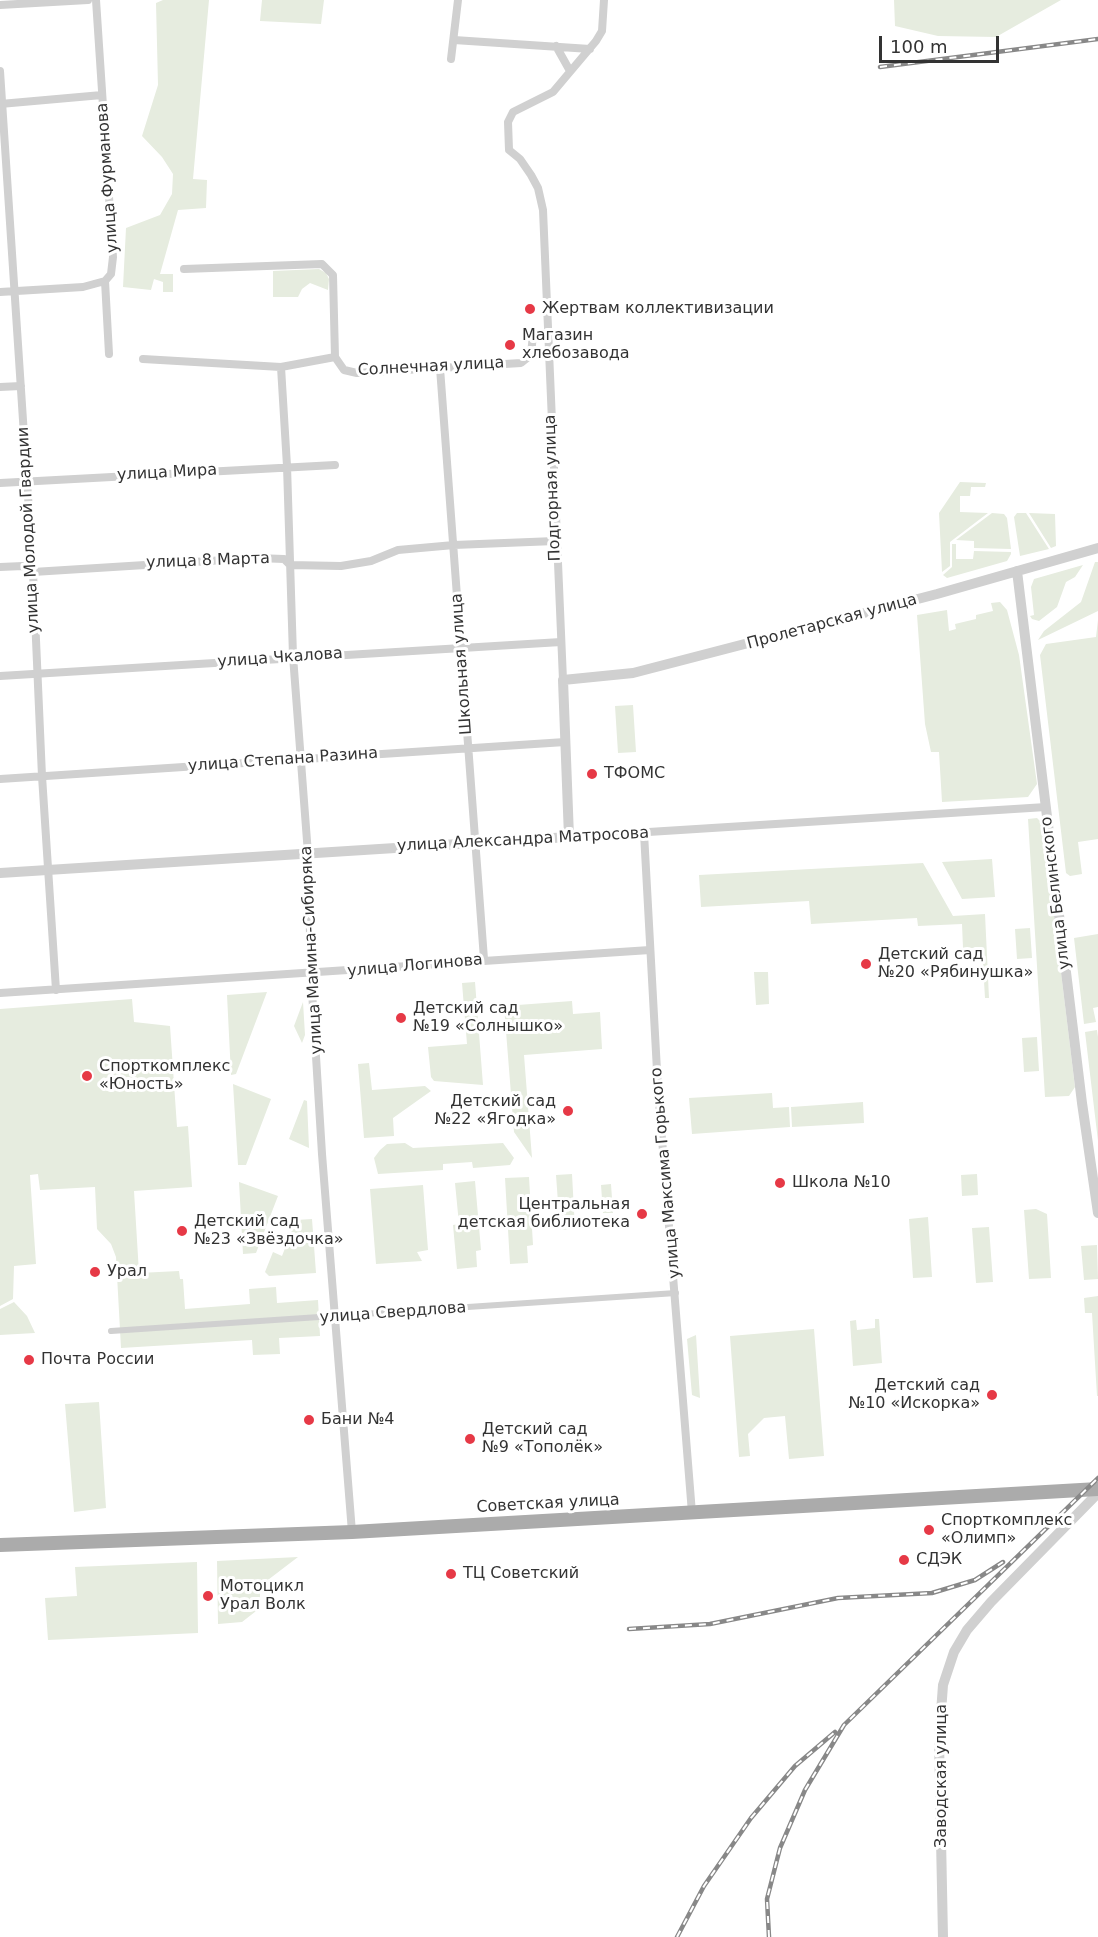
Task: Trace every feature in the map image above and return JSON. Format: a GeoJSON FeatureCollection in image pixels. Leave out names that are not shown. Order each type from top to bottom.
{"type":"FeatureCollection","features":[{"type":"Feature","properties":{"kind":"main road","name":"Советская улица"},"geometry":{"type":"LineString","coordinates":[[0,1545],[352,1532],[1098,1491]]}},
{"type":"Feature","properties":{"kind":"street"},"geometry":{"type":"LineString","coordinates":[[0,5],[88,0]]}},
{"type":"Feature","properties":{"kind":"street","name":"улица Фурманова"},"geometry":{"type":"LineString","coordinates":[[96,0],[113,257],[111,274],[105,281],[109,354]]}},
{"type":"Feature","properties":{"kind":"street"},"geometry":{"type":"LineString","coordinates":[[452,59],[458,0]]}},
{"type":"Feature","properties":{"kind":"street"},"geometry":{"type":"LineString","coordinates":[[556,46],[570,71],[602,31],[604,0]]}},
{"type":"Feature","properties":{"kind":"street"},"geometry":{"type":"LineString","coordinates":[[454,40],[590,48]]}},
{"type":"Feature","properties":{"kind":"street","name":"улица Молодой Гвардии"},"geometry":{"type":"LineString","coordinates":[[0,71],[33,572],[36,674],[56,990]]}},
{"type":"Feature","properties":{"kind":"street","name":"Подгорная улица"},"geometry":{"type":"LineString","coordinates":[[569,837],[541,198],[531,175],[520,159],[509,150],[508,122],[513,112],[553,92],[570,71]]}},
{"type":"Feature","properties":{"kind":"street"},"geometry":{"type":"LineString","coordinates":[[1,104],[102,95]]}},
{"type":"Feature","properties":{"kind":"street","name":"Солнечная улица"},"geometry":{"type":"LineString","coordinates":[[184,269],[322,264],[333,275],[335,357],[344,370],[357,373],[521,363],[531,355],[533,334],[547,333]]}},
{"type":"Feature","properties":{"kind":"street"},"geometry":{"type":"LineString","coordinates":[[0,292],[74,288],[105,281]]}},
{"type":"Feature","properties":{"kind":"street","name":"Солнечная улица"},"geometry":{"type":"LineString","coordinates":[[143,359],[281,367],[335,357]]}},
{"type":"Feature","properties":{"kind":"street","name":"улица Мамина-Сибиряка"},"geometry":{"type":"LineString","coordinates":[[281,367],[287,466],[293,656],[308,854],[311,975],[352,1532]]}},
{"type":"Feature","properties":{"kind":"street","name":"Школьная улица"},"geometry":{"type":"LineString","coordinates":[[440,368],[484,959]]}},
{"type":"Feature","properties":{"kind":"street"},"geometry":{"type":"LineString","coordinates":[[0,387],[21,386]]}},
{"type":"Feature","properties":{"kind":"street","name":"улица Мира"},"geometry":{"type":"LineString","coordinates":[[0,483],[335,465]]}},
{"type":"Feature","properties":{"kind":"street","name":"улица 8 Марта"},"geometry":{"type":"LineString","coordinates":[[0,567],[23,566],[33,572],[75,567],[257,558],[284,559],[290,566],[341,566],[371,561],[398,550],[555,541]]}},
{"type":"Feature","properties":{"kind":"street","name":"Пролетарская улица"},"geometry":{"type":"LineString","coordinates":[[563,680],[633,673],[1098,548]]}},
{"type":"Feature","properties":{"kind":"street","name":"улица Белинского"},"geometry":{"type":"LineString","coordinates":[[1017,571],[1098,1214]]}},
{"type":"Feature","properties":{"kind":"street","name":"улица Чкалова"},"geometry":{"type":"LineString","coordinates":[[0,676],[293,656],[561,642]]}},
{"type":"Feature","properties":{"kind":"street","name":"улица Степана Разина"},"geometry":{"type":"LineString","coordinates":[[0,778],[566,742]]}},
{"type":"Feature","properties":{"kind":"street","name":"улица Александра Матросова"},"geometry":{"type":"LineString","coordinates":[[0,873],[1046,807]]}},
{"type":"Feature","properties":{"kind":"street","name":"улица Максима Горького"},"geometry":{"type":"LineString","coordinates":[[644,833],[658,1089],[692,1513]]}},
{"type":"Feature","properties":{"kind":"street","name":"улица Логинова"},"geometry":{"type":"LineString","coordinates":[[0,993],[311,975],[484,959],[650,950]]}},
{"type":"Feature","properties":{"kind":"street","name":"улица Свердлова"},"geometry":{"type":"LineString","coordinates":[[111,1331],[676,1293]]}},
{"type":"Feature","properties":{"kind":"street","name":"Заводская улица"},"geometry":{"type":"LineString","coordinates":[[943,1937],[939,1740],[943,1685],[954,1652],[967,1630],[991,1602],[1098,1491]]}},
{"type":"Feature","properties":{"kind":"shaded area"},"geometry":{"type":"Polygon","coordinates":[[[163,0],[209,0],[193,179],[207,180],[206,208],[178,210],[160,274],[173,274],[173,292],[163,292],[163,282],[154,279],[151,290],[123,287],[126,228],[160,215],[172,194],[173,174],[162,157],[142,136],[158,85],[156,3],[163,0]]]}},
{"type":"Feature","properties":{"kind":"shaded area"},"geometry":{"type":"Polygon","coordinates":[[[262,0],[324,0],[321,24],[260,21],[262,0]]]}},
{"type":"Feature","properties":{"kind":"shaded area"},"geometry":{"type":"Polygon","coordinates":[[[894,0],[1061,0],[996,37],[938,36],[895,26],[894,0]]]}},
{"type":"Feature","properties":{"kind":"shaded area"},"geometry":{"type":"Polygon","coordinates":[[[319,269],[326,273],[329,279],[328,290],[310,283],[302,289],[298,297],[273,297],[273,271],[319,269]]]}},
{"type":"Feature","properties":{"kind":"shaded area"},"geometry":{"type":"Polygon","coordinates":[[[960,482],[986,483],[985,487],[971,487],[970,496],[960,496],[960,512],[988,513],[950,542],[950,566],[942,572],[939,513],[960,482]]]}},
{"type":"Feature","properties":{"kind":"shaded area"},"geometry":{"type":"Polygon","coordinates":[[[992,513],[1004,514],[1007,518],[1011,549],[974,548],[974,541],[956,540],[992,513]]]}},
{"type":"Feature","properties":{"kind":"shaded area"},"geometry":{"type":"Polygon","coordinates":[[[1017,513],[1026,513],[1049,549],[1020,556],[1014,517],[1017,513]]]}},
{"type":"Feature","properties":{"kind":"shaded area"},"geometry":{"type":"Polygon","coordinates":[[[1029,513],[1055,514],[1056,546],[1051,548],[1029,513]]]}},
{"type":"Feature","properties":{"kind":"shaded area"},"geometry":{"type":"Polygon","coordinates":[[[952,544],[956,544],[956,559],[973,559],[974,551],[1011,552],[1011,554],[1007,561],[947,578],[943,575],[952,567],[952,544]]]}},
{"type":"Feature","properties":{"kind":"shaded area"},"geometry":{"type":"Polygon","coordinates":[[[1095,562],[1098,562],[1098,611],[1038,640],[1044,631],[1081,602],[1095,562]]]}},
{"type":"Feature","properties":{"kind":"shaded area"},"geometry":{"type":"Polygon","coordinates":[[[1083,565],[1075,577],[1066,582],[1057,607],[1039,621],[1032,619],[1030,616],[1034,615],[1031,587],[1034,579],[1083,565]]]}},
{"type":"Feature","properties":{"kind":"shaded area"},"geometry":{"type":"Polygon","coordinates":[[[1000,602],[1007,610],[1019,655],[1037,784],[1028,797],[942,802],[939,752],[931,752],[925,724],[917,615],[947,610],[949,631],[956,629],[955,624],[976,619],[976,615],[993,611],[991,603],[1000,602]]]}},
{"type":"Feature","properties":{"kind":"shaded area"},"geometry":{"type":"Polygon","coordinates":[[[1098,620],[1098,839],[1078,842],[1082,874],[1070,876],[1066,873],[1040,655],[1046,644],[1096,637],[1098,620]]]}},
{"type":"Feature","properties":{"kind":"shaded area"},"geometry":{"type":"Polygon","coordinates":[[[633,705],[636,752],[618,753],[615,706],[633,705]]]}},
{"type":"Feature","properties":{"kind":"shaded area"},"geometry":{"type":"Polygon","coordinates":[[[1037,818],[1043,824],[1075,1087],[1069,1096],[1045,1097],[1028,819],[1037,818]]]}},
{"type":"Feature","properties":{"kind":"shaded area"},"geometry":{"type":"Polygon","coordinates":[[[992,859],[995,897],[962,899],[942,862],[992,859]]]}},
{"type":"Feature","properties":{"kind":"shaded area"},"geometry":{"type":"Polygon","coordinates":[[[923,863],[953,916],[985,914],[989,998],[985,998],[982,948],[963,948],[962,924],[918,926],[917,918],[811,924],[809,901],[701,907],[699,875],[923,863]]]}},
{"type":"Feature","properties":{"kind":"shaded area"},"geometry":{"type":"Polygon","coordinates":[[[1030,928],[1032,958],[1017,959],[1015,929],[1030,928]]]}},
{"type":"Feature","properties":{"kind":"shaded area"},"geometry":{"type":"Polygon","coordinates":[[[1098,934],[1098,1007],[1093,1008],[1096,1022],[1084,1024],[1074,938],[1098,934]]]}},
{"type":"Feature","properties":{"kind":"shaded area"},"geometry":{"type":"Polygon","coordinates":[[[754,972],[768,972],[769,1004],[756,1005],[754,972]]]}},
{"type":"Feature","properties":{"kind":"shaded area"},"geometry":{"type":"Polygon","coordinates":[[[475,982],[483,1085],[434,1081],[431,1077],[428,1047],[467,1044],[462,983],[475,982]]]}},
{"type":"Feature","properties":{"kind":"shaded area"},"geometry":{"type":"Polygon","coordinates":[[[267,992],[236,1074],[231,1075],[227,995],[267,992]]]}},
{"type":"Feature","properties":{"kind":"shaded area"},"geometry":{"type":"Polygon","coordinates":[[[132,999],[134,1022],[170,1026],[177,1127],[188,1126],[192,1187],[134,1191],[139,1273],[179,1271],[180,1279],[183,1279],[185,1309],[250,1304],[249,1289],[276,1287],[277,1303],[318,1300],[320,1336],[279,1338],[280,1354],[253,1355],[252,1340],[121,1348],[116,1257],[111,1244],[97,1229],[95,1187],[40,1190],[38,1174],[30,1175],[36,1264],[14,1266],[13,1299],[0,1306],[0,1009],[132,999]]]}},
{"type":"Feature","properties":{"kind":"shaded area"},"geometry":{"type":"Polygon","coordinates":[[[572,1001],[573,1014],[600,1012],[602,1049],[524,1055],[532,1158],[514,1132],[504,1006],[572,1001]]]}},
{"type":"Feature","properties":{"kind":"shaded area"},"geometry":{"type":"Polygon","coordinates":[[[303,1002],[305,1035],[302,1043],[294,1026],[303,1002]]]}},
{"type":"Feature","properties":{"kind":"shaded area"},"geometry":{"type":"Polygon","coordinates":[[[1097,1030],[1098,1037],[1098,1141],[1085,1032],[1097,1030]]]}},
{"type":"Feature","properties":{"kind":"shaded area"},"geometry":{"type":"Polygon","coordinates":[[[1037,1037],[1039,1071],[1024,1072],[1022,1038],[1037,1037]]]}},
{"type":"Feature","properties":{"kind":"shaded area"},"geometry":{"type":"Polygon","coordinates":[[[369,1063],[372,1090],[425,1086],[431,1091],[393,1118],[394,1136],[364,1138],[358,1064],[369,1063]]]}},
{"type":"Feature","properties":{"kind":"shaded area"},"geometry":{"type":"Polygon","coordinates":[[[233,1084],[271,1099],[246,1165],[238,1165],[233,1084]]]}},
{"type":"Feature","properties":{"kind":"shaded area"},"geometry":{"type":"Polygon","coordinates":[[[772,1093],[773,1108],[789,1107],[790,1127],[692,1134],[689,1098],[772,1093]]]}},
{"type":"Feature","properties":{"kind":"shaded area"},"geometry":{"type":"Polygon","coordinates":[[[304,1100],[307,1101],[309,1148],[289,1139],[304,1100]]]}},
{"type":"Feature","properties":{"kind":"shaded area"},"geometry":{"type":"Polygon","coordinates":[[[863,1102],[864,1123],[792,1127],[791,1107],[863,1102]]]}},
{"type":"Feature","properties":{"kind":"shaded area"},"geometry":{"type":"Polygon","coordinates":[[[405,1143],[413,1148],[503,1143],[514,1158],[510,1165],[473,1168],[472,1162],[443,1164],[443,1170],[378,1174],[374,1158],[380,1150],[387,1144],[405,1143]]]}},
{"type":"Feature","properties":{"kind":"shaded area"},"geometry":{"type":"Polygon","coordinates":[[[572,1174],[575,1229],[560,1230],[556,1175],[572,1174]]]}},
{"type":"Feature","properties":{"kind":"shaded area"},"geometry":{"type":"Polygon","coordinates":[[[977,1174],[978,1195],[962,1196],[961,1175],[977,1174]]]}},
{"type":"Feature","properties":{"kind":"shaded area"},"geometry":{"type":"Polygon","coordinates":[[[529,1177],[533,1245],[527,1246],[528,1263],[510,1264],[505,1178],[529,1177]]]}},
{"type":"Feature","properties":{"kind":"shaded area"},"geometry":{"type":"Polygon","coordinates":[[[475,1181],[481,1250],[476,1251],[477,1267],[457,1269],[453,1225],[459,1224],[455,1183],[475,1181]]]}},
{"type":"Feature","properties":{"kind":"shaded area"},"geometry":{"type":"Polygon","coordinates":[[[239,1182],[278,1196],[256,1253],[243,1254],[239,1182]]]}},
{"type":"Feature","properties":{"kind":"shaded area"},"geometry":{"type":"Polygon","coordinates":[[[611,1184],[613,1213],[603,1213],[601,1185],[611,1184]]]}},
{"type":"Feature","properties":{"kind":"shaded area"},"geometry":{"type":"Polygon","coordinates":[[[423,1185],[428,1250],[417,1252],[422,1261],[376,1264],[370,1189],[423,1185]]]}},
{"type":"Feature","properties":{"kind":"shaded area"},"geometry":{"type":"Polygon","coordinates":[[[1036,1209],[1047,1214],[1051,1278],[1029,1279],[1024,1210],[1036,1209]]]}},
{"type":"Feature","properties":{"kind":"shaded area"},"geometry":{"type":"Polygon","coordinates":[[[928,1217],[932,1277],[913,1278],[909,1219],[928,1217]]]}},
{"type":"Feature","properties":{"kind":"shaded area"},"geometry":{"type":"Polygon","coordinates":[[[312,1219],[316,1273],[269,1276],[265,1272],[273,1252],[282,1256],[296,1220],[312,1219]]]}},
{"type":"Feature","properties":{"kind":"shaded area"},"geometry":{"type":"Polygon","coordinates":[[[989,1227],[993,1282],[976,1283],[972,1228],[989,1227]]]}},
{"type":"Feature","properties":{"kind":"shaded area"},"geometry":{"type":"Polygon","coordinates":[[[1097,1245],[1098,1279],[1084,1280],[1081,1246],[1097,1245]]]}},
{"type":"Feature","properties":{"kind":"shaded area"},"geometry":{"type":"Polygon","coordinates":[[[1098,1296],[1097,1396],[1092,1313],[1085,1313],[1084,1298],[1098,1296]]]}},
{"type":"Feature","properties":{"kind":"shaded area"},"geometry":{"type":"Polygon","coordinates":[[[14,1302],[27,1316],[35,1333],[0,1335],[0,1309],[14,1302]]]}},
{"type":"Feature","properties":{"kind":"shaded area"},"geometry":{"type":"Polygon","coordinates":[[[875,1319],[879,1319],[882,1363],[853,1366],[850,1321],[856,1320],[857,1330],[875,1328],[875,1319]]]}},
{"type":"Feature","properties":{"kind":"shaded area"},"geometry":{"type":"Polygon","coordinates":[[[814,1329],[824,1456],[789,1459],[785,1416],[764,1418],[748,1434],[750,1456],[739,1457],[730,1336],[814,1329]]]}},
{"type":"Feature","properties":{"kind":"shaded area"},"geometry":{"type":"Polygon","coordinates":[[[696,1335],[700,1398],[692,1395],[687,1339],[696,1335]]]}},
{"type":"Feature","properties":{"kind":"shaded area"},"geometry":{"type":"Polygon","coordinates":[[[99,1402],[106,1508],[74,1512],[65,1404],[99,1402]]]}},
{"type":"Feature","properties":{"kind":"shaded area"},"geometry":{"type":"Polygon","coordinates":[[[298,1557],[260,1586],[260,1608],[242,1622],[218,1624],[217,1561],[298,1557]]]}},
{"type":"Feature","properties":{"kind":"shaded area"},"geometry":{"type":"Polygon","coordinates":[[[197,1562],[198,1633],[48,1640],[45,1598],[77,1596],[75,1567],[197,1562]]]}},
{"type":"Feature","properties":{"kind":"railway"},"geometry":{"type":"LineString","coordinates":[[880,67],[1098,39]]}},
{"type":"Feature","properties":{"kind":"railway"},"geometry":{"type":"LineString","coordinates":[[769,1937],[767,1899],[780,1848],[805,1790],[844,1725],[1098,1478]]}},
{"type":"Feature","properties":{"kind":"railway"},"geometry":{"type":"LineString","coordinates":[[629,1629],[710,1624],[838,1598],[932,1593],[975,1580],[1003,1562]]}},
{"type":"Feature","properties":{"kind":"railway"},"geometry":{"type":"LineString","coordinates":[[677,1937],[704,1886],[751,1818],[795,1766],[835,1732]]}},
{"type":"Feature","properties":{"kind":"place","name":"Жертвам коллективизации"},"geometry":{"type":"Point","coordinates":[530,309]}},
{"type":"Feature","properties":{"kind":"place","name":"Магазин хлебозавода"},"geometry":{"type":"Point","coordinates":[510,345]}},
{"type":"Feature","properties":{"kind":"place","name":"ТФОМС"},"geometry":{"type":"Point","coordinates":[592,774]}},
{"type":"Feature","properties":{"kind":"place","name":"Детский сад №20 «Рябинушка»"},"geometry":{"type":"Point","coordinates":[866,964]}},
{"type":"Feature","properties":{"kind":"place","name":"Детский сад №19 «Солнышко»"},"geometry":{"type":"Point","coordinates":[401,1018]}},
{"type":"Feature","properties":{"kind":"place","name":"Спорткомплекс «Юность»"},"geometry":{"type":"Point","coordinates":[87,1076]}},
{"type":"Feature","properties":{"kind":"place","name":"Детский сад №22 «Ягодка»"},"geometry":{"type":"Point","coordinates":[568,1111]}},
{"type":"Feature","properties":{"kind":"place","name":"Школа №10"},"geometry":{"type":"Point","coordinates":[780,1183]}},
{"type":"Feature","properties":{"kind":"place","name":"Центральная детская библиотека"},"geometry":{"type":"Point","coordinates":[642,1214]}},
{"type":"Feature","properties":{"kind":"place","name":"Детский сад №23 «Звёздочка»"},"geometry":{"type":"Point","coordinates":[182,1231]}},
{"type":"Feature","properties":{"kind":"place","name":"Урал"},"geometry":{"type":"Point","coordinates":[95,1272]}},
{"type":"Feature","properties":{"kind":"place","name":"Почта России"},"geometry":{"type":"Point","coordinates":[29,1360]}},
{"type":"Feature","properties":{"kind":"place","name":"Детский сад №10 «Искорка»"},"geometry":{"type":"Point","coordinates":[992,1395]}},
{"type":"Feature","properties":{"kind":"place","name":"Бани №4"},"geometry":{"type":"Point","coordinates":[309,1420]}},
{"type":"Feature","properties":{"kind":"place","name":"Детский сад №9 «Тополёк»"},"geometry":{"type":"Point","coordinates":[470,1439]}},
{"type":"Feature","properties":{"kind":"place","name":"Спорткомплекс «Олимп»"},"geometry":{"type":"Point","coordinates":[929,1530]}},
{"type":"Feature","properties":{"kind":"place","name":"СДЭК"},"geometry":{"type":"Point","coordinates":[904,1560]}},
{"type":"Feature","properties":{"kind":"place","name":"ТЦ Советский"},"geometry":{"type":"Point","coordinates":[451,1574]}},
{"type":"Feature","properties":{"kind":"place","name":"Мотоцикл Урал Волк"},"geometry":{"type":"Point","coordinates":[208,1596]}}]}
